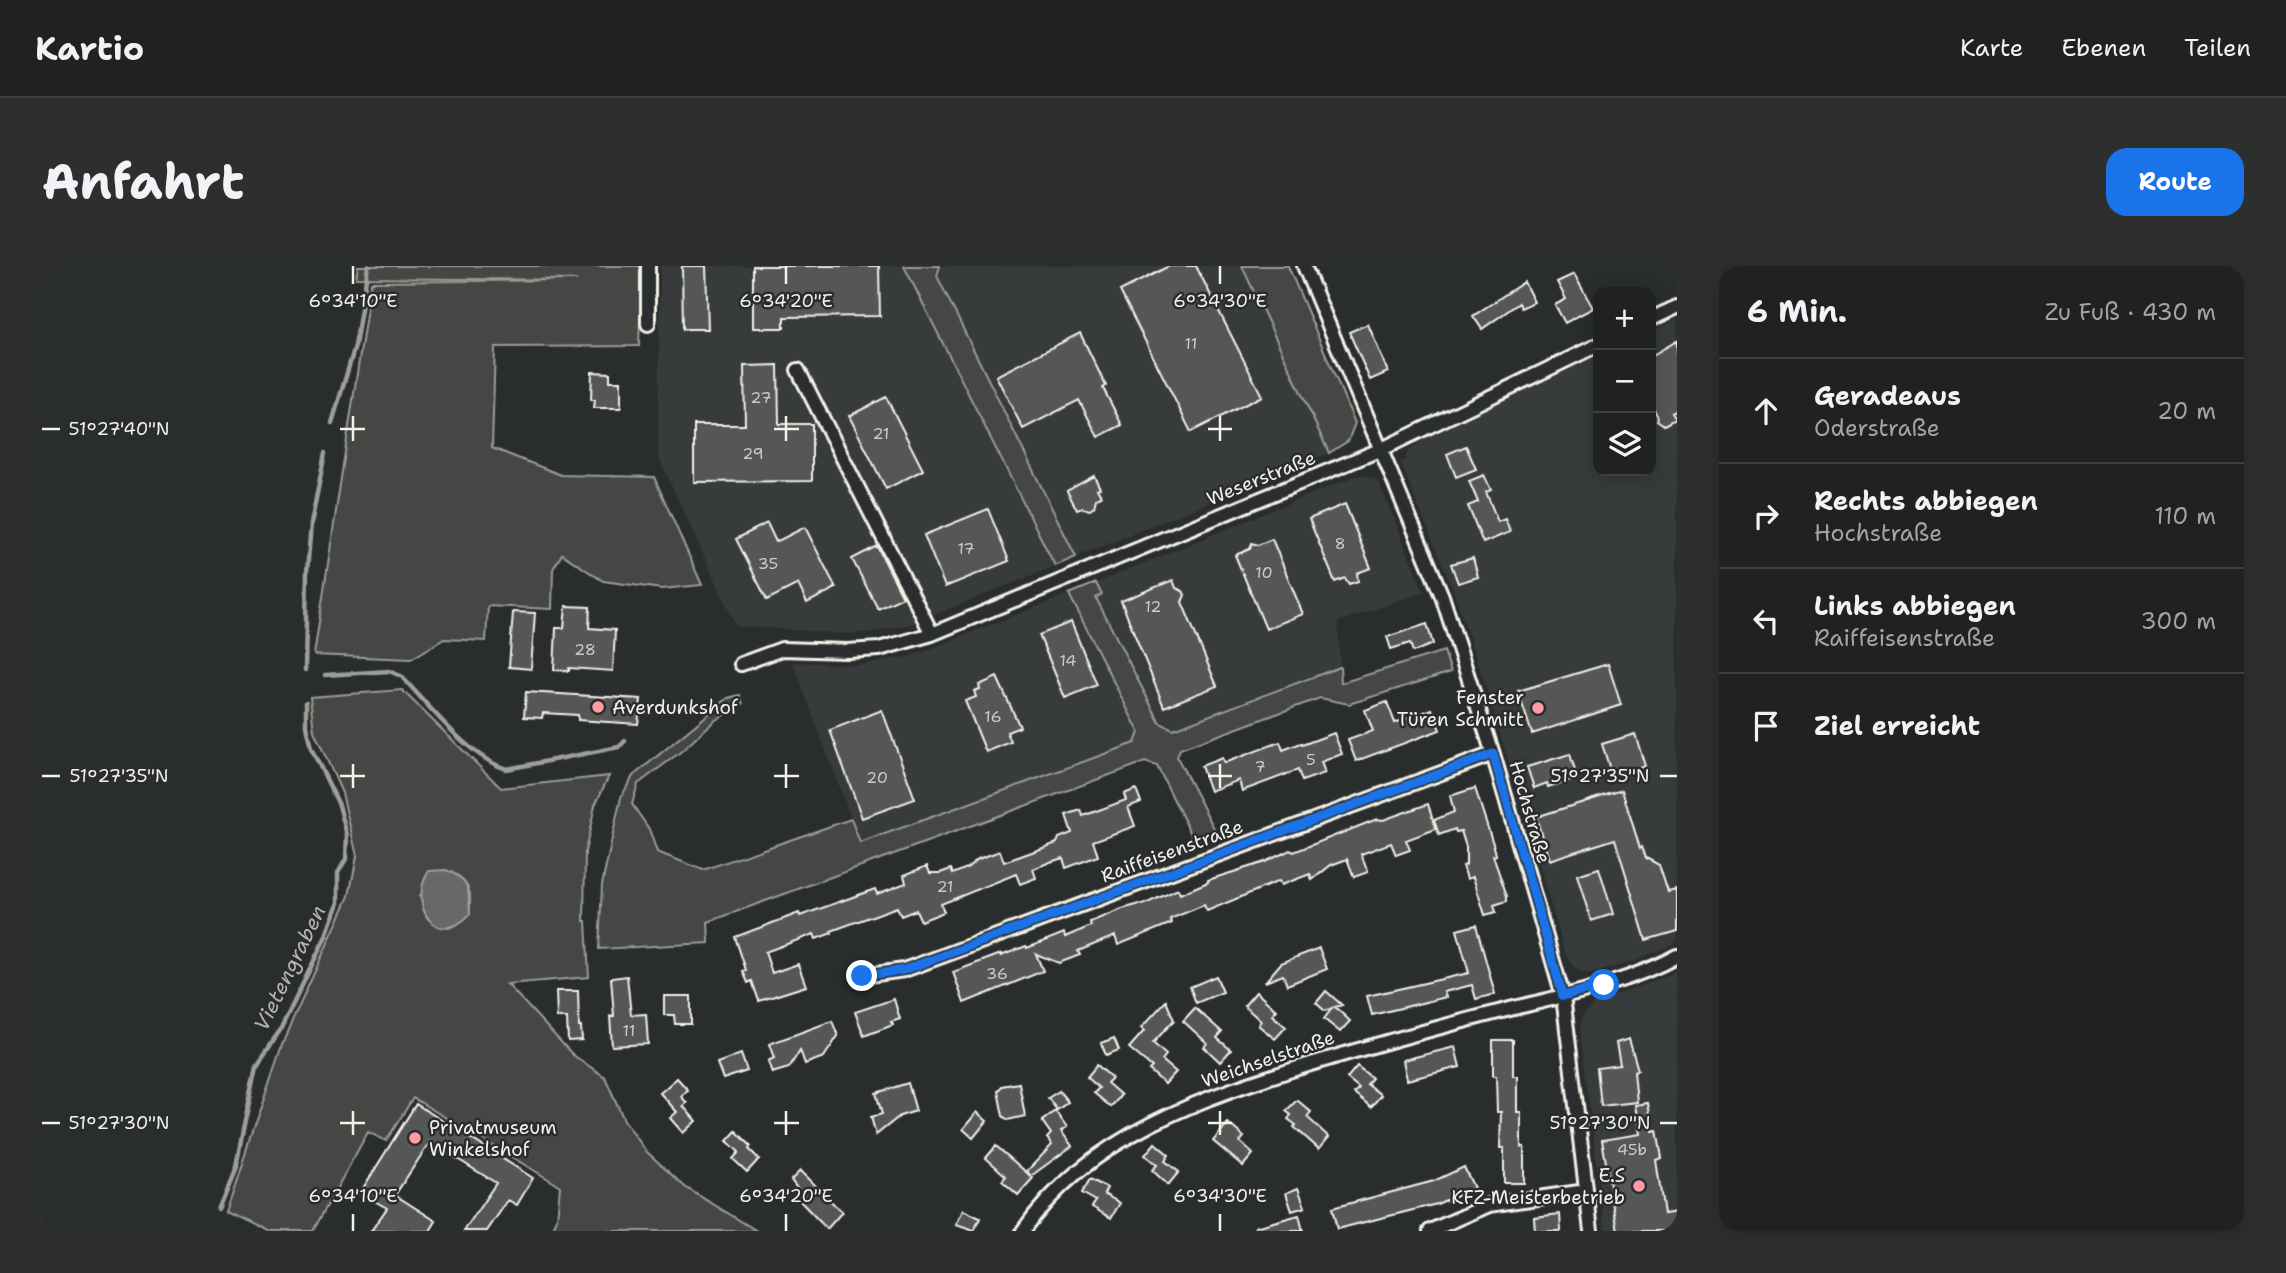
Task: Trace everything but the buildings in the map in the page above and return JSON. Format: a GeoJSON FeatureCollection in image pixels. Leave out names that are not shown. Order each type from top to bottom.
{"type":"FeatureCollection","features":[{"type":"Feature","properties":{"kind":"street"},"geometry":{"type":"LineString","coordinates":[[648,324],[649,266]]}},
{"type":"Feature","properties":{"kind":"street","name":"Hochstraße"},"geometry":{"type":"LineString","coordinates":[[1304,266],[1442,596],[1493,754],[1563,996],[1591,1231]]}},
{"type":"Feature","properties":{"kind":"street"},"geometry":{"type":"LineString","coordinates":[[1656,317],[1677,307]]}},
{"type":"Feature","properties":{"kind":"street","name":"Weserstraße"},"geometry":{"type":"LineString","coordinates":[[741,664],[782,649],[847,652],[879,649],[932,634],[1382,449],[1593,347]]}},
{"type":"Feature","properties":{"kind":"street"},"geometry":{"type":"LineString","coordinates":[[798,370],[932,634]]}},
{"type":"Feature","properties":{"kind":"street","name":"Raiffeisenstraße"},"geometry":{"type":"LineString","coordinates":[[862,976],[904,970],[1493,754]]}},
{"type":"Feature","properties":{"kind":"street","name":"Weichselstraße"},"geometry":{"type":"LineString","coordinates":[[1023,1231],[1035,1213],[1069,1178],[1102,1152],[1135,1132],[1184,1109],[1265,1078],[1388,1040],[1631,976],[1677,956]]}},
{"type":"Feature","properties":{"kind":"street"},"geometry":{"type":"LineString","coordinates":[[1430,1231],[1489,1205],[1586,1191]]}},
{"type":"Feature","properties":{"kind":"shaded area"},"geometry":{"type":"Polygon","coordinates":[[[358,266],[642,266],[639,346],[495,347],[492,448],[561,475],[654,477],[702,585],[662,589],[603,581],[562,554],[553,569],[552,609],[488,606],[486,641],[444,639],[411,659],[314,655],[371,282],[577,280],[356,278],[358,266]]]}},
{"type":"Feature","properties":{"kind":"shaded area"},"geometry":{"type":"Polygon","coordinates":[[[660,266],[904,266],[1055,566],[912,624],[872,632],[847,634],[736,626],[658,456],[660,266]]]}},
{"type":"Feature","properties":{"kind":"shaded area"},"geometry":{"type":"Polygon","coordinates":[[[904,266],[940,266],[937,276],[1076,557],[1055,566],[904,266]]]}},
{"type":"Feature","properties":{"kind":"shaded area"},"geometry":{"type":"Polygon","coordinates":[[[940,266],[1242,266],[1329,453],[1076,557],[937,276],[940,266]]]}},
{"type":"Feature","properties":{"kind":"shaded area"},"geometry":{"type":"Polygon","coordinates":[[[1242,266],[1288,266],[1355,423],[1348,441],[1329,453],[1242,266]]]}},
{"type":"Feature","properties":{"kind":"shaded area"},"geometry":{"type":"Polygon","coordinates":[[[1677,319],[1677,942],[1635,961],[1595,973],[1585,973],[1575,968],[1564,950],[1488,693],[1455,595],[1400,462],[1404,461],[1408,451],[1417,445],[1415,441],[1593,358],[1593,476],[1656,476],[1656,329],[1677,319]]]}},
{"type":"Feature","properties":{"kind":"shaded area"},"geometry":{"type":"Polygon","coordinates":[[[1363,475],[1377,480],[1381,487],[1424,592],[1338,622],[1340,667],[1173,729],[1160,723],[1096,598],[1102,594],[1096,583],[1363,475]]]}},
{"type":"Feature","properties":{"kind":"shaded area"},"geometry":{"type":"Polygon","coordinates":[[[1096,583],[1102,595],[1096,598],[1160,723],[1173,729],[1340,667],[1341,683],[1444,651],[1451,672],[1349,704],[1320,698],[1180,749],[1177,757],[1218,836],[1196,844],[1157,766],[1145,762],[708,922],[709,943],[599,949],[602,885],[621,797],[633,776],[728,698],[740,695],[743,704],[714,721],[683,750],[638,784],[632,804],[649,829],[657,852],[703,870],[851,819],[860,843],[1135,743],[1139,732],[1069,594],[1096,583]]]}},
{"type":"Feature","properties":{"kind":"shaded area"},"geometry":{"type":"Polygon","coordinates":[[[1069,594],[1139,732],[1135,743],[860,843],[793,662],[860,665],[912,656],[1069,594]]]}},
{"type":"Feature","properties":{"kind":"shaded area"},"geometry":{"type":"Polygon","coordinates":[[[402,690],[501,788],[609,776],[595,805],[585,852],[584,921],[589,977],[507,984],[573,1055],[605,1077],[624,1120],[646,1151],[685,1187],[757,1231],[552,1231],[557,1219],[560,1186],[413,1098],[386,1141],[368,1132],[313,1231],[269,1231],[226,1210],[282,1044],[349,896],[357,856],[342,793],[314,731],[310,697],[402,690]],[[467,885],[420,895],[427,918],[435,924],[449,928],[470,914],[467,885]]]}},
{"type":"Feature","properties":{"kind":"shaded area"},"geometry":{"type":"Polygon","coordinates":[[[446,870],[460,878],[467,887],[470,914],[458,924],[446,928],[428,919],[421,897],[429,871],[446,870]]]}},
{"type":"Feature","properties":{"kind":"shaded area"},"geometry":{"type":"Polygon","coordinates":[[[1677,972],[1677,1231],[1605,1231],[1580,1028],[1582,1017],[1593,1004],[1677,972]]]}},
{"type":"Feature","properties":{"kind":"waterway"},"geometry":{"type":"LineString","coordinates":[[332,423],[355,346],[368,266]]}},
{"type":"Feature","properties":{"kind":"waterway"},"geometry":{"type":"LineString","coordinates":[[305,670],[311,524],[325,453]]}},
{"type":"Feature","properties":{"kind":"waterway"},"geometry":{"type":"LineString","coordinates":[[325,675],[389,671],[401,676],[464,742],[478,754],[507,769],[619,747],[625,741]]}},
{"type":"Feature","properties":{"kind":"waterway","name":"Vietengraben"},"geometry":{"type":"LineString","coordinates":[[219,1206],[236,1165],[257,1064],[281,1029],[325,938],[338,903],[338,873],[346,859],[347,835],[339,805],[311,748],[306,725],[306,702]]}},
{"type":"Feature","properties":{"kind":"place","name":"Averdunkshof"},"geometry":{"type":"Point","coordinates":[598,707]}},
{"type":"Feature","properties":{"kind":"place","name":"Fenster Türen Schmitt"},"geometry":{"type":"Point","coordinates":[1538,708]}},
{"type":"Feature","properties":{"kind":"place","name":"Privatmuseum Winkelshof"},"geometry":{"type":"Point","coordinates":[415,1138]}},
{"type":"Feature","properties":{"kind":"place","name":"E.S KFZ-Meisterbetrieb"},"geometry":{"type":"Point","coordinates":[1639,1186]}},
{"type":"Feature","properties":{"kind":"route"},"geometry":{"type":"LineString","coordinates":[[862,976],[904,970],[1493,754],[1563,996],[1604,985]]}}]}
